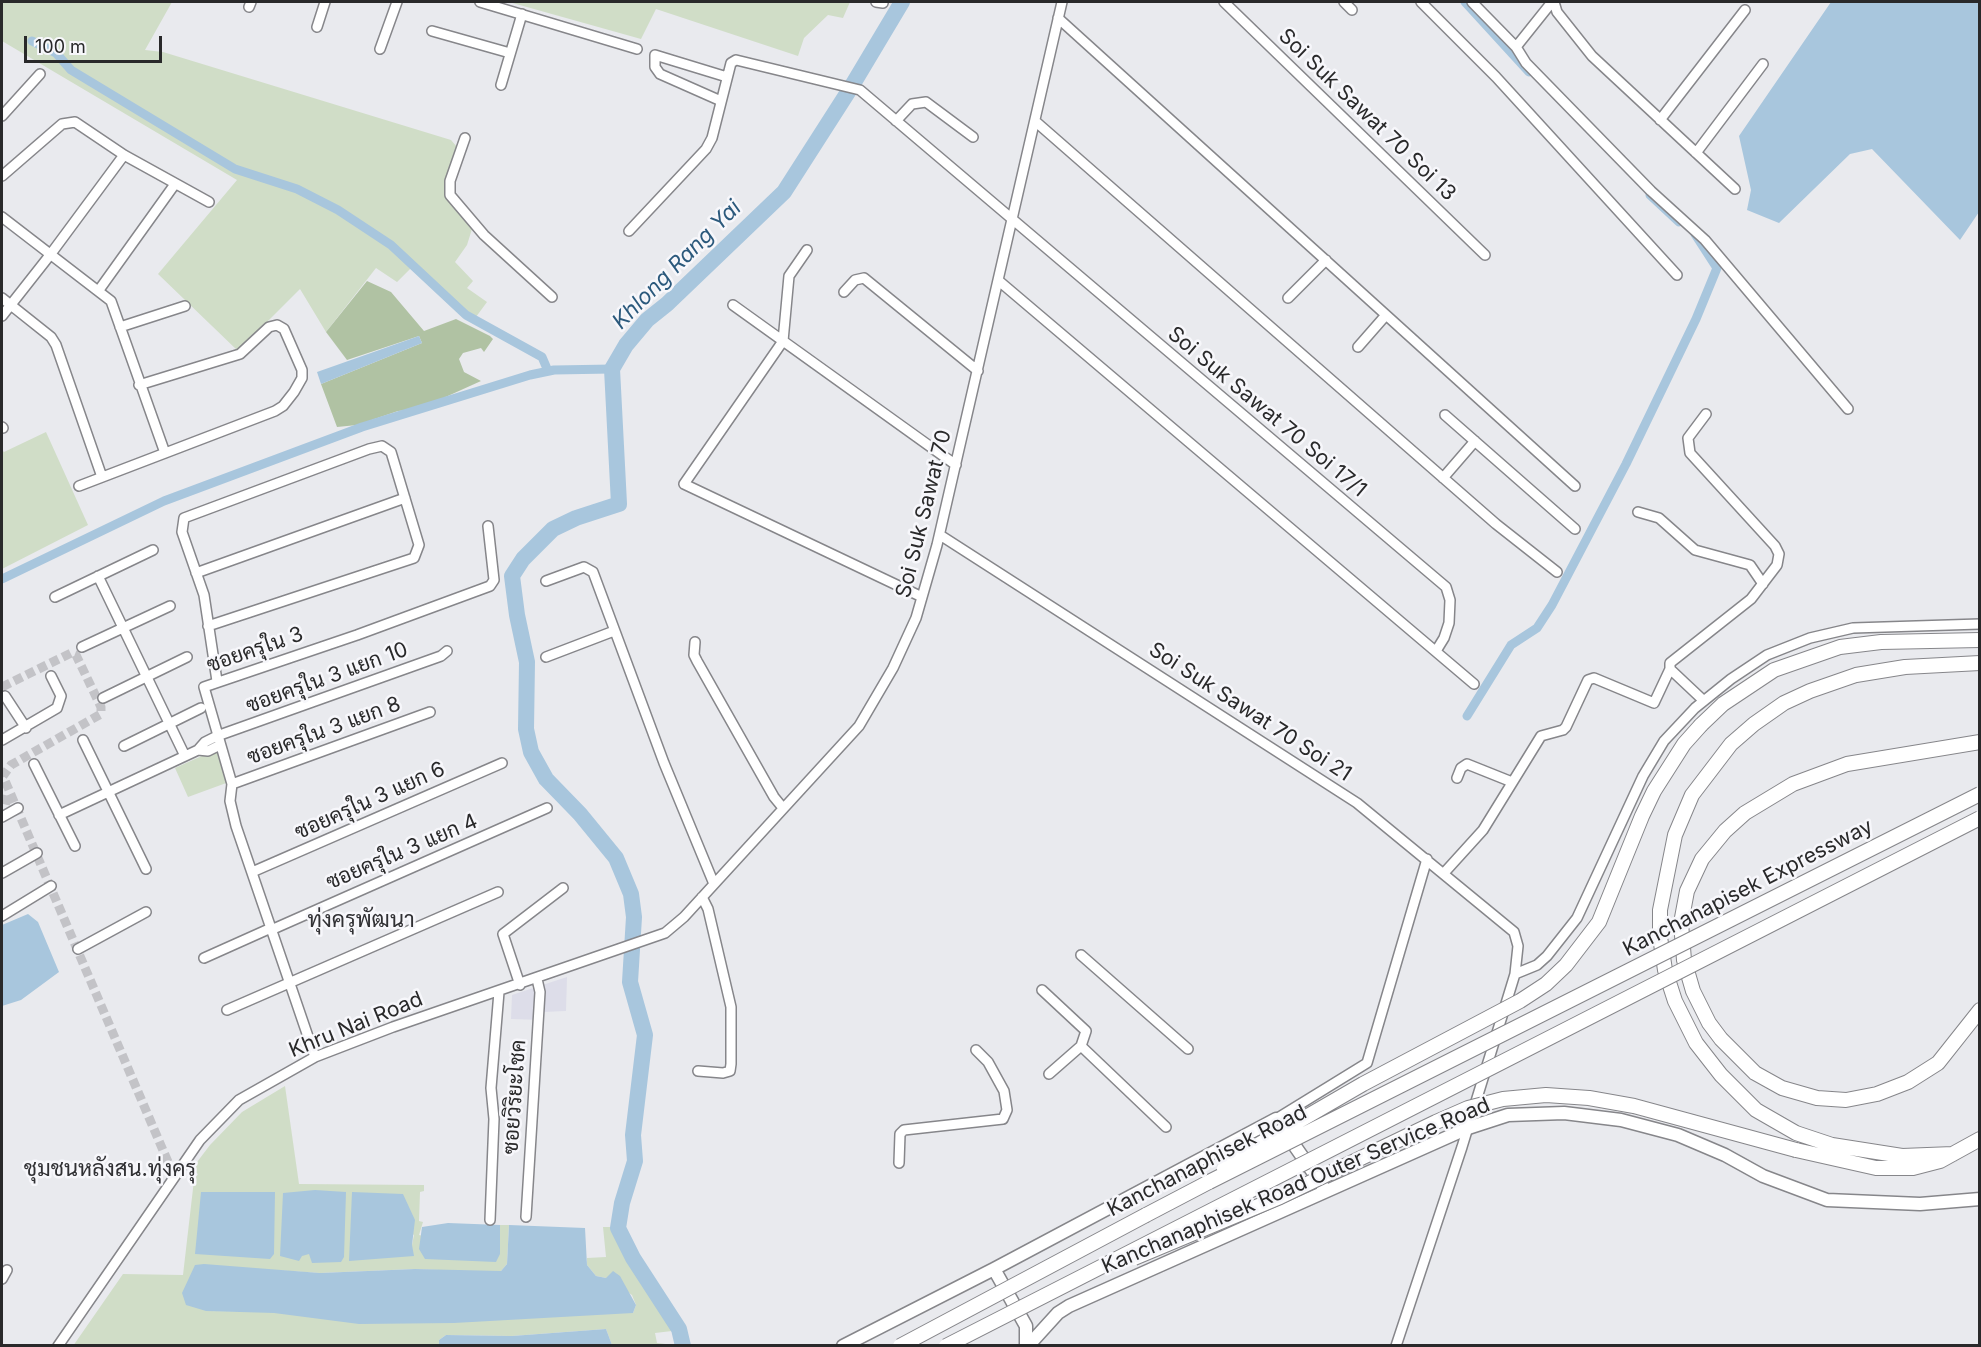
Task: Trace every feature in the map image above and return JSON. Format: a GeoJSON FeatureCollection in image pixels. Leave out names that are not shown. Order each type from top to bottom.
{"type":"FeatureCollection","features":[{"type":"Feature","properties":{"kind":"highway"},"geometry":{"type":"LineString","coordinates":[[1209,1182],[1256,1146],[1363,1084],[1520,1001],[1553,978],[1585,944],[1599,922],[1646,807],[1668,767],[1701,725],[1723,704],[1774,670],[1840,646],[1881,642],[1980,640]]}},
{"type":"Feature","properties":{"kind":"highway"},"geometry":{"type":"LineString","coordinates":[[1953,1154],[1892,1155],[1832,1145],[1796,1133],[1756,1110],[1720,1076],[1696,1043],[1675,1001],[1665,970],[1660,928],[1666,872],[1675,835],[1692,795],[1731,744],[1784,704],[1810,691],[1880,670],[1980,663]]}},
{"type":"Feature","properties":{"kind":"highway"},"geometry":{"type":"LineString","coordinates":[[1980,742],[1847,765],[1793,784],[1745,813],[1725,831],[1702,858],[1687,891],[1681,924],[1684,960],[1693,991],[1709,1023],[1755,1073],[1782,1088],[1817,1098],[1846,1100],[1877,1094],[1908,1082],[1938,1063],[1980,1010]]}},
{"type":"Feature","properties":{"kind":"highway","name":"Kanchanapisek Expressway"},"geometry":{"type":"LineString","coordinates":[[1534,1019],[1980,794]]}},
{"type":"Feature","properties":{"kind":"highway","name":"Kanchanapisek Expressway"},"geometry":{"type":"LineString","coordinates":[[1054,1290],[1980,818]]}},
{"type":"Feature","properties":{"kind":"highway","name":"Kanchanaphisek Road"},"geometry":{"type":"LineString","coordinates":[[900,1346],[1209,1182],[1534,1019]]}},
{"type":"Feature","properties":{"kind":"highway"},"geometry":{"type":"LineString","coordinates":[[946,1346],[1054,1290],[1280,1197],[1468,1108],[1503,1099],[1546,1095],[1589,1098],[1634,1106],[1796,1150],[1876,1168],[1913,1168],[1953,1154],[1980,1139]]}},
{"type":"Feature","properties":{"kind":"main road","name":"Kanchanaphisek Road Outer Service Road"},"geometry":{"type":"LineString","coordinates":[[1027,1346],[1063,1309],[1468,1128],[1508,1115],[1564,1113],[1621,1120],[1678,1135],[1725,1155],[1762,1176],[1827,1200],[1920,1204],[1980,1199]]}},
{"type":"Feature","properties":{"kind":"main road"},"geometry":{"type":"LineString","coordinates":[[843,1346],[994,1269],[1276,1119],[1327,1192]]}},
{"type":"Feature","properties":{"kind":"main road"},"geometry":{"type":"LineString","coordinates":[[994,1269],[1026,1326],[1027,1346]]}},
{"type":"Feature","properties":{"kind":"street"},"geometry":{"type":"LineString","coordinates":[[317,27],[325,2]]}},
{"type":"Feature","properties":{"kind":"street"},"geometry":{"type":"LineString","coordinates":[[381,49],[397,2]]}},
{"type":"Feature","properties":{"kind":"street"},"geometry":{"type":"LineString","coordinates":[[480,2],[638,49]]}},
{"type":"Feature","properties":{"kind":"street","name":"Soi Suk Sawat 70"},"geometry":{"type":"LineString","coordinates":[[644,941],[665,933],[702,897],[859,726],[893,668],[916,618],[940,535],[1061,2]]}},
{"type":"Feature","properties":{"kind":"street","name":"Soi Suk Sawat 70 Soi 13"},"geometry":{"type":"LineString","coordinates":[[1224,2],[1485,255]]}},
{"type":"Feature","properties":{"kind":"street"},"geometry":{"type":"LineString","coordinates":[[1344,2],[1352,10]]}},
{"type":"Feature","properties":{"kind":"street"},"geometry":{"type":"LineString","coordinates":[[1421,2],[1496,77],[1677,274]]}},
{"type":"Feature","properties":{"kind":"street"},"geometry":{"type":"LineString","coordinates":[[1472,2],[1516,47],[1526,63],[1626,166],[1709,245],[1848,409]]}},
{"type":"Feature","properties":{"kind":"street"},"geometry":{"type":"LineString","coordinates":[[1516,47],[1553,2],[1557,12],[1592,56],[1735,189]]}},
{"type":"Feature","properties":{"kind":"street"},"geometry":{"type":"LineString","coordinates":[[1660,120],[1745,10]]}},
{"type":"Feature","properties":{"kind":"street"},"geometry":{"type":"LineString","coordinates":[[501,85],[522,14]]}},
{"type":"Feature","properties":{"kind":"street"},"geometry":{"type":"LineString","coordinates":[[1059,18],[1575,486]]}},
{"type":"Feature","properties":{"kind":"street"},"geometry":{"type":"LineString","coordinates":[[432,31],[510,53]]}},
{"type":"Feature","properties":{"kind":"street"},"geometry":{"type":"LineString","coordinates":[[628,231],[706,149],[712,138],[727,77],[655,55],[655,67],[660,74],[721,101]]}},
{"type":"Feature","properties":{"kind":"street","name":"Soi Suk Sawat 70 Soi 17/1"},"geometry":{"type":"LineString","coordinates":[[727,77],[731,63],[736,60],[860,90],[1446,587],[1450,596],[1449,617],[1444,638],[1436,651]]}},
{"type":"Feature","properties":{"kind":"street"},"geometry":{"type":"LineString","coordinates":[[1696,153],[1763,64]]}},
{"type":"Feature","properties":{"kind":"street"},"geometry":{"type":"LineString","coordinates":[[2,116],[40,74]]}},
{"type":"Feature","properties":{"kind":"street"},"geometry":{"type":"LineString","coordinates":[[896,121],[912,104],[926,102],[973,137]]}},
{"type":"Feature","properties":{"kind":"street"},"geometry":{"type":"LineString","coordinates":[[1035,121],[1443,478],[1557,572]]}},
{"type":"Feature","properties":{"kind":"street"},"geometry":{"type":"LineString","coordinates":[[2,176],[68,122],[75,122],[124,155],[209,202]]}},
{"type":"Feature","properties":{"kind":"street"},"geometry":{"type":"LineString","coordinates":[[465,138],[450,181],[450,195],[484,235],[552,297]]}},
{"type":"Feature","properties":{"kind":"street"},"geometry":{"type":"LineString","coordinates":[[2,316],[6,301],[50,255],[124,155]]}},
{"type":"Feature","properties":{"kind":"street"},"geometry":{"type":"LineString","coordinates":[[99,290],[175,184]]}},
{"type":"Feature","properties":{"kind":"street"},"geometry":{"type":"LineString","coordinates":[[2,217],[99,290],[111,302],[165,453]]}},
{"type":"Feature","properties":{"kind":"street"},"geometry":{"type":"LineString","coordinates":[[807,250],[789,276],[783,341],[684,484],[922,597]]}},
{"type":"Feature","properties":{"kind":"street"},"geometry":{"type":"LineString","coordinates":[[1288,298],[1326,260]]}},
{"type":"Feature","properties":{"kind":"street"},"geometry":{"type":"LineString","coordinates":[[844,292],[855,280],[864,278],[978,371]]}},
{"type":"Feature","properties":{"kind":"street"},"geometry":{"type":"LineString","coordinates":[[999,281],[1474,684]]}},
{"type":"Feature","properties":{"kind":"street"},"geometry":{"type":"LineString","coordinates":[[6,301],[51,337],[56,345],[102,477]]}},
{"type":"Feature","properties":{"kind":"street"},"geometry":{"type":"LineString","coordinates":[[733,305],[956,465]]}},
{"type":"Feature","properties":{"kind":"street"},"geometry":{"type":"LineString","coordinates":[[120,327],[185,306]]}},
{"type":"Feature","properties":{"kind":"street"},"geometry":{"type":"LineString","coordinates":[[1358,347],[1386,315]]}},
{"type":"Feature","properties":{"kind":"street"},"geometry":{"type":"LineString","coordinates":[[79,486],[283,406],[302,378],[302,370],[284,328],[277,325],[269,327],[240,354],[139,385]]}},
{"type":"Feature","properties":{"kind":"street"},"geometry":{"type":"LineString","coordinates":[[1444,873],[1483,830],[1541,736],[1563,730],[1566,727],[1588,680],[1594,678],[1654,703],[1670,669],[1670,663],[1751,599],[1777,565],[1779,554],[1775,546],[1690,453],[1687,445],[1688,438],[1706,414]]}},
{"type":"Feature","properties":{"kind":"street"},"geometry":{"type":"LineString","coordinates":[[1445,415],[1575,529]]}},
{"type":"Feature","properties":{"kind":"street"},"geometry":{"type":"LineString","coordinates":[[1443,478],[1475,441]]}},
{"type":"Feature","properties":{"kind":"street"},"geometry":{"type":"LineString","coordinates":[[208,626],[414,558],[420,545],[391,452],[382,446],[369,449],[184,518],[182,532],[204,595],[208,626],[217,681]]}},
{"type":"Feature","properties":{"kind":"street"},"geometry":{"type":"LineString","coordinates":[[196,573],[405,498]]}},
{"type":"Feature","properties":{"kind":"street"},"geometry":{"type":"LineString","coordinates":[[1638,512],[1659,518],[1695,550],[1750,565],[1763,584]]}},
{"type":"Feature","properties":{"kind":"street","name":"ซอยครุใน 3"},"geometry":{"type":"LineString","coordinates":[[315,1057],[288,983],[232,812],[232,784],[204,687],[357,635],[490,586],[495,580],[488,526]]}},
{"type":"Feature","properties":{"kind":"street","name":"Soi Suk Sawat 70 Soi 21"},"geometry":{"type":"LineString","coordinates":[[940,535],[1357,802],[1512,930],[1518,946],[1515,974]]}},
{"type":"Feature","properties":{"kind":"street"},"geometry":{"type":"LineString","coordinates":[[55,597],[153,550]]}},
{"type":"Feature","properties":{"kind":"street"},"geometry":{"type":"LineString","coordinates":[[546,581],[584,567],[590,568],[670,779],[714,884]]}},
{"type":"Feature","properties":{"kind":"street"},"geometry":{"type":"LineString","coordinates":[[98,576],[185,756]]}},
{"type":"Feature","properties":{"kind":"street"},"geometry":{"type":"LineString","coordinates":[[82,647],[170,606]]}},
{"type":"Feature","properties":{"kind":"street"},"geometry":{"type":"LineString","coordinates":[[1396,1346],[1468,1128],[1515,974],[1537,965],[1547,956],[1577,918],[1643,777],[1664,741],[1704,701],[1767,655],[1810,638],[1853,628],[1980,624]]}},
{"type":"Feature","properties":{"kind":"street"},"geometry":{"type":"LineString","coordinates":[[546,657],[614,631]]}},
{"type":"Feature","properties":{"kind":"street"},"geometry":{"type":"LineString","coordinates":[[695,642],[694,655],[697,661],[774,797],[783,808]]}},
{"type":"Feature","properties":{"kind":"street","name":"ซอยครุใน 3 แยก 10"},"geometry":{"type":"LineString","coordinates":[[59,815],[198,750],[208,751],[219,741],[441,656],[447,651]]}},
{"type":"Feature","properties":{"kind":"street"},"geometry":{"type":"LineString","coordinates":[[103,698],[187,657]]}},
{"type":"Feature","properties":{"kind":"street"},"geometry":{"type":"LineString","coordinates":[[1670,669],[1704,701]]}},
{"type":"Feature","properties":{"kind":"street"},"geometry":{"type":"LineString","coordinates":[[2,740],[57,708],[61,696],[51,676]]}},
{"type":"Feature","properties":{"kind":"street"},"geometry":{"type":"LineString","coordinates":[[6,696],[26,728]]}},
{"type":"Feature","properties":{"kind":"street"},"geometry":{"type":"LineString","coordinates":[[124,746],[201,708]]}},
{"type":"Feature","properties":{"kind":"street","name":"ซอยครุใน 3 แยก 8"},"geometry":{"type":"LineString","coordinates":[[232,784],[430,712]]}},
{"type":"Feature","properties":{"kind":"street"},"geometry":{"type":"LineString","coordinates":[[82,740],[146,869]]}},
{"type":"Feature","properties":{"kind":"street","name":"ซอยครุใน 3 แยก 6"},"geometry":{"type":"LineString","coordinates":[[252,872],[502,763]]}},
{"type":"Feature","properties":{"kind":"street"},"geometry":{"type":"LineString","coordinates":[[34,764],[75,846]]}},
{"type":"Feature","properties":{"kind":"street"},"geometry":{"type":"LineString","coordinates":[[1457,778],[1461,768],[1467,764],[1512,782]]}},
{"type":"Feature","properties":{"kind":"street"},"geometry":{"type":"LineString","coordinates":[[2,817],[18,808]]}},
{"type":"Feature","properties":{"kind":"street","name":"ซอยครุใน 3 แยก 4"},"geometry":{"type":"LineString","coordinates":[[204,958],[547,808]]}},
{"type":"Feature","properties":{"kind":"street"},"geometry":{"type":"LineString","coordinates":[[2,873],[37,853]]}},
{"type":"Feature","properties":{"kind":"street"},"geometry":{"type":"LineString","coordinates":[[1276,1119],[1367,1063],[1427,859]]}},
{"type":"Feature","properties":{"kind":"street"},"geometry":{"type":"LineString","coordinates":[[2,916],[51,886]]}},
{"type":"Feature","properties":{"kind":"street"},"geometry":{"type":"LineString","coordinates":[[520,985],[503,934],[563,888]]}},
{"type":"Feature","properties":{"kind":"street"},"geometry":{"type":"LineString","coordinates":[[227,1010],[498,892]]}},
{"type":"Feature","properties":{"kind":"street"},"geometry":{"type":"LineString","coordinates":[[698,1071],[723,1073],[730,1071],[731,1064],[731,1007],[708,909],[702,897]]}},
{"type":"Feature","properties":{"kind":"street"},"geometry":{"type":"LineString","coordinates":[[78,949],[146,912]]}},
{"type":"Feature","properties":{"kind":"street","name":"Khru Nai Road"},"geometry":{"type":"LineString","coordinates":[[58,1346],[174,1176],[212,1125],[254,1090],[315,1057],[393,1027],[644,941]]}},
{"type":"Feature","properties":{"kind":"street"},"geometry":{"type":"LineString","coordinates":[[1081,955],[1188,1049]]}},
{"type":"Feature","properties":{"kind":"street","name":"ซอยวิริยะโชค"},"geometry":{"type":"LineString","coordinates":[[526,1217],[540,992],[537,979]]}},
{"type":"Feature","properties":{"kind":"street"},"geometry":{"type":"LineString","coordinates":[[1042,990],[1083,1026],[1085,1037],[1080,1046],[1049,1074]]}},
{"type":"Feature","properties":{"kind":"street"},"geometry":{"type":"LineString","coordinates":[[490,1220],[494,1119],[491,1088],[499,992]]}},
{"type":"Feature","properties":{"kind":"street"},"geometry":{"type":"LineString","coordinates":[[1080,1046],[1166,1127]]}},
{"type":"Feature","properties":{"kind":"street"},"geometry":{"type":"LineString","coordinates":[[899,1163],[900,1134],[904,1130],[1003,1119],[1007,1110],[1004,1091],[987,1062],[976,1050]]}},
{"type":"Feature","properties":{"kind":"street"},"geometry":{"type":"LineString","coordinates":[[2,1279],[7,1270]]}},
{"type":"Feature","properties":{"kind":"shaded area"},"geometry":{"type":"Polygon","coordinates":[[[567,977],[566,1011],[543,1012],[542,1020],[511,1019],[512,995],[567,977]]]}},
{"type":"Feature","properties":{"kind":"green space"},"geometry":{"type":"Polygon","coordinates":[[[2,2],[172,2],[145,50],[163,52],[451,140],[457,147],[448,180],[448,196],[451,205],[472,229],[467,245],[455,262],[473,281],[467,288],[487,302],[473,321],[455,310],[411,268],[397,282],[376,268],[326,332],[300,289],[238,351],[158,274],[237,180],[2,41],[2,2]]]}},
{"type":"Feature","properties":{"kind":"green space"},"geometry":{"type":"Polygon","coordinates":[[[509,2],[850,2],[843,18],[828,15],[804,38],[798,56],[656,9],[641,39],[509,2]]]}},
{"type":"Feature","properties":{"kind":"green space"},"geometry":{"type":"Polygon","coordinates":[[[367,281],[391,292],[424,331],[456,319],[490,336],[493,339],[484,352],[481,348],[463,353],[459,359],[464,372],[481,381],[419,409],[398,411],[357,425],[337,427],[321,384],[422,343],[419,336],[347,360],[326,332],[367,281]]]}},
{"type":"Feature","properties":{"kind":"green space"},"geometry":{"type":"Polygon","coordinates":[[[46,432],[88,525],[2,569],[2,450],[4,452],[46,432]]]}},
{"type":"Feature","properties":{"kind":"green space"},"geometry":{"type":"Polygon","coordinates":[[[213,751],[221,755],[229,782],[188,797],[175,768],[213,751]]]}},
{"type":"Feature","properties":{"kind":"green space"},"geometry":{"type":"Polygon","coordinates":[[[285,1086],[299,1184],[424,1185],[424,1191],[420,1192],[419,1221],[423,1222],[419,1235],[500,1254],[500,1225],[509,1225],[507,1264],[501,1271],[485,1272],[415,1269],[320,1273],[195,1265],[206,1311],[633,1313],[636,1305],[632,1295],[606,1278],[596,1276],[587,1265],[587,1258],[606,1257],[603,1227],[616,1227],[672,1331],[655,1333],[657,1343],[674,1345],[612,1345],[606,1329],[512,1336],[446,1335],[439,1340],[439,1346],[73,1346],[123,1274],[183,1275],[194,1180],[198,1174],[191,1170],[210,1145],[242,1112],[285,1086]],[[352,1192],[352,1214],[412,1245],[414,1235],[352,1192]]]}},
{"type":"Feature","properties":{"kind":"water"},"geometry":{"type":"Polygon","coordinates":[[[1831,2],[1979,2],[1979,212],[1960,240],[1872,149],[1850,154],[1779,223],[1747,210],[1751,190],[1739,136],[1831,2]]]}},
{"type":"Feature","properties":{"kind":"water"},"geometry":{"type":"Polygon","coordinates":[[[419,336],[422,343],[321,384],[317,372],[419,336]]]}},
{"type":"Feature","properties":{"kind":"water"},"geometry":{"type":"Polygon","coordinates":[[[28,914],[38,922],[59,972],[21,1000],[2,1006],[2,925],[28,914]]]}},
{"type":"Feature","properties":{"kind":"water"},"geometry":{"type":"Polygon","coordinates":[[[315,1190],[346,1192],[344,1257],[341,1262],[312,1263],[309,1254],[302,1256],[299,1261],[280,1256],[283,1193],[315,1190]]]}},
{"type":"Feature","properties":{"kind":"water"},"geometry":{"type":"Polygon","coordinates":[[[201,1192],[275,1192],[274,1254],[270,1259],[195,1254],[201,1192]]]}},
{"type":"Feature","properties":{"kind":"water"},"geometry":{"type":"Polygon","coordinates":[[[352,1192],[403,1194],[415,1220],[412,1245],[414,1256],[349,1261],[352,1192]]]}},
{"type":"Feature","properties":{"kind":"water"},"geometry":{"type":"Polygon","coordinates":[[[448,1223],[500,1225],[500,1254],[496,1262],[425,1259],[419,1249],[422,1227],[448,1223]]]}},
{"type":"Feature","properties":{"kind":"water"},"geometry":{"type":"Polygon","coordinates":[[[509,1225],[585,1228],[587,1265],[596,1276],[606,1278],[613,1271],[620,1276],[636,1305],[633,1313],[454,1323],[359,1324],[274,1313],[206,1311],[186,1305],[182,1293],[195,1265],[204,1264],[320,1273],[415,1269],[501,1271],[507,1264],[509,1225]]]}},
{"type":"Feature","properties":{"kind":"water"},"geometry":{"type":"Polygon","coordinates":[[[606,1329],[612,1345],[439,1345],[439,1340],[446,1335],[512,1336],[606,1329]]]}},
{"type":"Feature","properties":{"kind":"waterway","name":"Khlong Rang Yai"},"geometry":{"type":"LineString","coordinates":[[683,1346],[679,1329],[633,1258],[618,1228],[622,1203],[635,1161],[633,1135],[645,1035],[630,982],[634,917],[631,894],[616,858],[580,814],[546,779],[531,752],[526,729],[527,662],[512,576],[523,559],[553,529],[576,518],[619,504],[612,369],[626,345],[647,320],[667,304],[784,192],[902,2]]}},
{"type":"Feature","properties":{"kind":"waterway"},"geometry":{"type":"LineString","coordinates":[[1465,2],[1529,72]]}},
{"type":"Feature","properties":{"kind":"waterway"},"geometry":{"type":"LineString","coordinates":[[32,41],[56,53],[71,70],[235,169],[297,189],[338,210],[391,245],[466,315],[542,357],[548,371]]}},
{"type":"Feature","properties":{"kind":"waterway"},"geometry":{"type":"LineString","coordinates":[[1650,195],[1679,222]]}},
{"type":"Feature","properties":{"kind":"waterway"},"geometry":{"type":"LineString","coordinates":[[1467,716],[1511,645],[1537,628],[1552,605],[1626,464],[1696,319],[1717,268],[1695,234]]}},
{"type":"Feature","properties":{"kind":"waterway"},"geometry":{"type":"LineString","coordinates":[[2,579],[164,501],[362,427],[530,375],[554,370],[612,369]]}},
{"type":"Feature","properties":{"kind":"tunnel"},"geometry":{"type":"LineString","coordinates":[[2,687],[71,653],[76,655],[101,707],[101,714],[11,765],[3,776],[174,1176]]}},
{"type":"Feature","properties":{"kind":"tunnel"},"geometry":{"type":"LineString","coordinates":[[2,799],[15,802]]}},
{"type":"Feature","properties":{"kind":"district","name":"ทุ่งครุพัฒนา"},"geometry":{"type":"Point","coordinates":[361,920]}},
{"type":"Feature","properties":{"kind":"district","name":"ชุมชนหลังสน.ทุ่งครุ"},"geometry":{"type":"Point","coordinates":[110,1169]}}]}
